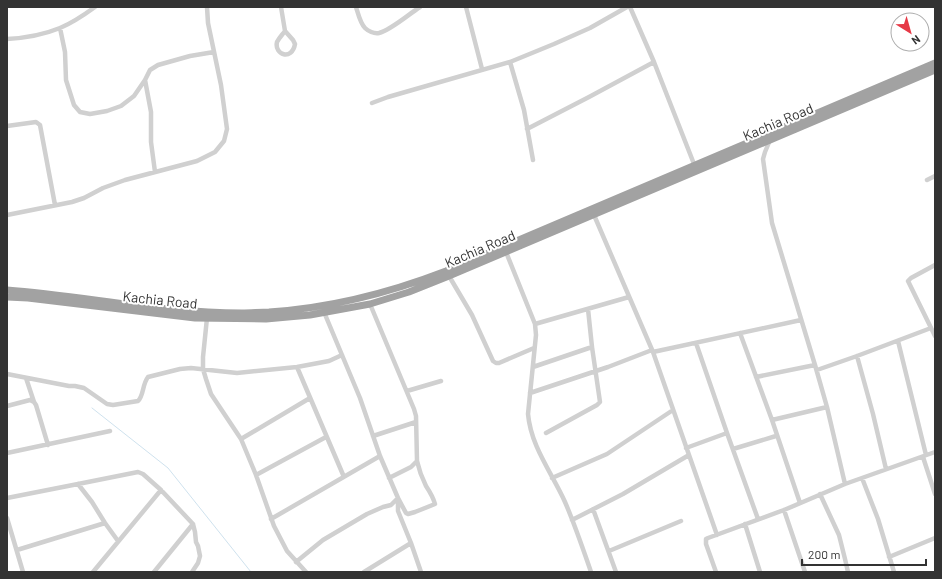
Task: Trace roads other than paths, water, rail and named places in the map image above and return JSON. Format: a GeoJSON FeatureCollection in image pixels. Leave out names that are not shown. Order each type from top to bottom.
{"type":"FeatureCollection","features":[{"type":"Feature","properties":{"kind":"highway","name":"Kachia Road"},"geometry":{"type":"LineString","coordinates":[[7,290],[168,309],[214,312],[244,313],[281,311],[338,303],[387,291],[429,277],[935,63]]}},
{"type":"Feature","properties":{"kind":"highway","name":"Kachia Road"},"geometry":{"type":"LineString","coordinates":[[7,297],[195,318],[266,319],[324,312],[370,304],[409,292],[449,276],[935,70]]}},
{"type":"Feature","properties":{"kind":"street"},"geometry":{"type":"LineString","coordinates":[[7,39],[44,33],[60,28],[95,7]]}},
{"type":"Feature","properties":{"kind":"street"},"geometry":{"type":"LineString","coordinates":[[7,216],[72,202],[125,180],[197,161],[215,152],[224,141],[227,129],[208,23],[207,7]]}},
{"type":"Feature","properties":{"kind":"street"},"geometry":{"type":"LineString","coordinates":[[281,7],[285,31],[295,44],[294,49],[285,55],[280,53],[277,48],[277,43],[285,31]]}},
{"type":"Feature","properties":{"kind":"street"},"geometry":{"type":"LineString","coordinates":[[356,7],[363,27],[370,32],[379,33],[420,7]]}},
{"type":"Feature","properties":{"kind":"street"},"geometry":{"type":"LineString","coordinates":[[466,7],[482,69]]}},
{"type":"Feature","properties":{"kind":"street"},"geometry":{"type":"LineString","coordinates":[[372,103],[482,69],[510,62],[590,28],[629,7],[654,62],[694,164]]}},
{"type":"Feature","properties":{"kind":"street"},"geometry":{"type":"LineString","coordinates":[[60,28],[65,52],[66,80],[74,105],[80,112],[90,114],[107,111],[121,106],[134,96],[150,70],[158,65],[190,56],[214,52]]}},
{"type":"Feature","properties":{"kind":"street"},"geometry":{"type":"LineString","coordinates":[[510,62],[524,110],[532,160]]}},
{"type":"Feature","properties":{"kind":"street"},"geometry":{"type":"LineString","coordinates":[[527,129],[654,62]]}},
{"type":"Feature","properties":{"kind":"street"},"geometry":{"type":"LineString","coordinates":[[145,80],[151,112],[151,142],[155,172]]}},
{"type":"Feature","properties":{"kind":"street"},"geometry":{"type":"LineString","coordinates":[[7,126],[30,122],[36,122],[40,125],[55,205]]}},
{"type":"Feature","properties":{"kind":"street"},"geometry":{"type":"LineString","coordinates":[[770,140],[763,159],[772,223],[817,370],[845,484]]}},
{"type":"Feature","properties":{"kind":"street"},"geometry":{"type":"LineString","coordinates":[[927,180],[935,176]]}},
{"type":"Feature","properties":{"kind":"street"},"geometry":{"type":"LineString","coordinates":[[594,215],[653,351],[717,535]]}},
{"type":"Feature","properties":{"kind":"street"},"geometry":{"type":"LineString","coordinates":[[506,252],[535,324],[536,335],[528,414],[529,425],[534,442],[564,501],[591,572]]}},
{"type":"Feature","properties":{"kind":"street"},"geometry":{"type":"LineString","coordinates":[[935,265],[908,280],[935,336]]}},
{"type":"Feature","properties":{"kind":"street"},"geometry":{"type":"LineString","coordinates":[[449,276],[472,316],[493,361],[499,363],[534,348]]}},
{"type":"Feature","properties":{"kind":"street"},"geometry":{"type":"LineString","coordinates":[[535,324],[629,297]]}},
{"type":"Feature","properties":{"kind":"street"},"geometry":{"type":"LineString","coordinates":[[324,312],[368,418],[380,456],[389,478],[398,498],[408,514],[435,504],[418,467],[416,416],[414,409],[370,304]]}},
{"type":"Feature","properties":{"kind":"street"},"geometry":{"type":"LineString","coordinates":[[546,433],[600,402],[588,309]]}},
{"type":"Feature","properties":{"kind":"street"},"geometry":{"type":"LineString","coordinates":[[207,318],[203,369],[211,394],[241,439],[256,475],[271,519],[287,551],[306,572]]}},
{"type":"Feature","properties":{"kind":"street"},"geometry":{"type":"LineString","coordinates":[[530,393],[653,351],[801,320]]}},
{"type":"Feature","properties":{"kind":"street"},"geometry":{"type":"LineString","coordinates":[[817,370],[931,328]]}},
{"type":"Feature","properties":{"kind":"street"},"geometry":{"type":"LineString","coordinates":[[740,334],[772,420],[776,436],[800,503]]}},
{"type":"Feature","properties":{"kind":"street"},"geometry":{"type":"LineString","coordinates":[[898,340],[935,494]]}},
{"type":"Feature","properties":{"kind":"street"},"geometry":{"type":"LineString","coordinates":[[696,343],[726,433],[758,519]]}},
{"type":"Feature","properties":{"kind":"street"},"geometry":{"type":"LineString","coordinates":[[533,367],[592,347]]}},
{"type":"Feature","properties":{"kind":"street"},"geometry":{"type":"LineString","coordinates":[[7,374],[69,386],[80,386],[107,404],[113,405],[138,400],[141,398],[145,380],[148,377],[180,368],[237,373],[297,368],[329,361],[342,355]]}},
{"type":"Feature","properties":{"kind":"street"},"geometry":{"type":"LineString","coordinates":[[857,356],[886,469]]}},
{"type":"Feature","properties":{"kind":"street"},"geometry":{"type":"LineString","coordinates":[[756,377],[815,365]]}},
{"type":"Feature","properties":{"kind":"street"},"geometry":{"type":"LineString","coordinates":[[297,368],[344,477]]}},
{"type":"Feature","properties":{"kind":"street"},"geometry":{"type":"LineString","coordinates":[[26,378],[48,444]]}},
{"type":"Feature","properties":{"kind":"street"},"geometry":{"type":"LineString","coordinates":[[407,391],[441,381]]}},
{"type":"Feature","properties":{"kind":"street"},"geometry":{"type":"LineString","coordinates":[[241,439],[310,398]]}},
{"type":"Feature","properties":{"kind":"street"},"geometry":{"type":"LineString","coordinates":[[7,406],[30,400],[34,402]]}},
{"type":"Feature","properties":{"kind":"street"},"geometry":{"type":"LineString","coordinates":[[772,420],[827,407]]}},
{"type":"Feature","properties":{"kind":"street"},"geometry":{"type":"LineString","coordinates":[[552,478],[607,454],[673,410]]}},
{"type":"Feature","properties":{"kind":"street"},"geometry":{"type":"LineString","coordinates":[[373,436],[416,422]]}},
{"type":"Feature","properties":{"kind":"street"},"geometry":{"type":"LineString","coordinates":[[7,453],[110,431]]}},
{"type":"Feature","properties":{"kind":"street"},"geometry":{"type":"LineString","coordinates":[[686,448],[726,433]]}},
{"type":"Feature","properties":{"kind":"street"},"geometry":{"type":"LineString","coordinates":[[733,449],[776,436]]}},
{"type":"Feature","properties":{"kind":"street"},"geometry":{"type":"LineString","coordinates":[[256,475],[326,437]]}},
{"type":"Feature","properties":{"kind":"street"},"geometry":{"type":"LineString","coordinates":[[716,572],[705,541],[706,539],[784,510],[845,484],[935,452]]}},
{"type":"Feature","properties":{"kind":"street"},"geometry":{"type":"LineString","coordinates":[[271,519],[380,456]]}},
{"type":"Feature","properties":{"kind":"street"},"geometry":{"type":"LineString","coordinates":[[572,520],[641,484],[689,456]]}},
{"type":"Feature","properties":{"kind":"street"},"geometry":{"type":"LineString","coordinates":[[389,478],[411,467],[417,461]]}},
{"type":"Feature","properties":{"kind":"street"},"geometry":{"type":"LineString","coordinates":[[7,498],[138,472],[143,474],[161,490],[193,524],[200,556],[198,563],[192,572]]}},
{"type":"Feature","properties":{"kind":"street"},"geometry":{"type":"LineString","coordinates":[[862,478],[878,519],[894,572]]}},
{"type":"Feature","properties":{"kind":"street"},"geometry":{"type":"LineString","coordinates":[[78,484],[118,541]]}},
{"type":"Feature","properties":{"kind":"street"},"geometry":{"type":"LineString","coordinates":[[93,572],[161,490]]}},
{"type":"Feature","properties":{"kind":"street"},"geometry":{"type":"LineString","coordinates":[[820,494],[839,535],[848,572]]}},
{"type":"Feature","properties":{"kind":"street"},"geometry":{"type":"LineString","coordinates":[[398,498],[398,511],[421,572]]}},
{"type":"Feature","properties":{"kind":"street"},"geometry":{"type":"LineString","coordinates":[[296,562],[323,540],[367,514],[391,505],[398,498]]}},
{"type":"Feature","properties":{"kind":"street"},"geometry":{"type":"LineString","coordinates":[[594,509],[616,572]]}},
{"type":"Feature","properties":{"kind":"street"},"geometry":{"type":"LineString","coordinates":[[784,510],[805,572]]}},
{"type":"Feature","properties":{"kind":"street"},"geometry":{"type":"LineString","coordinates":[[7,518],[9,529],[24,572]]}},
{"type":"Feature","properties":{"kind":"street"},"geometry":{"type":"LineString","coordinates":[[609,552],[680,521]]}},
{"type":"Feature","properties":{"kind":"street"},"geometry":{"type":"LineString","coordinates":[[17,550],[104,523]]}},
{"type":"Feature","properties":{"kind":"street"},"geometry":{"type":"LineString","coordinates":[[154,572],[193,524]]}},
{"type":"Feature","properties":{"kind":"street"},"geometry":{"type":"LineString","coordinates":[[744,524],[760,572]]}},
{"type":"Feature","properties":{"kind":"street"},"geometry":{"type":"LineString","coordinates":[[889,557],[935,538]]}},
{"type":"Feature","properties":{"kind":"street"},"geometry":{"type":"LineString","coordinates":[[364,572],[411,543]]}},
{"type":"Feature","properties":{"kind":"waterway"},"geometry":{"type":"LineString","coordinates":[[92,408],[168,468],[251,572]]}}]}
